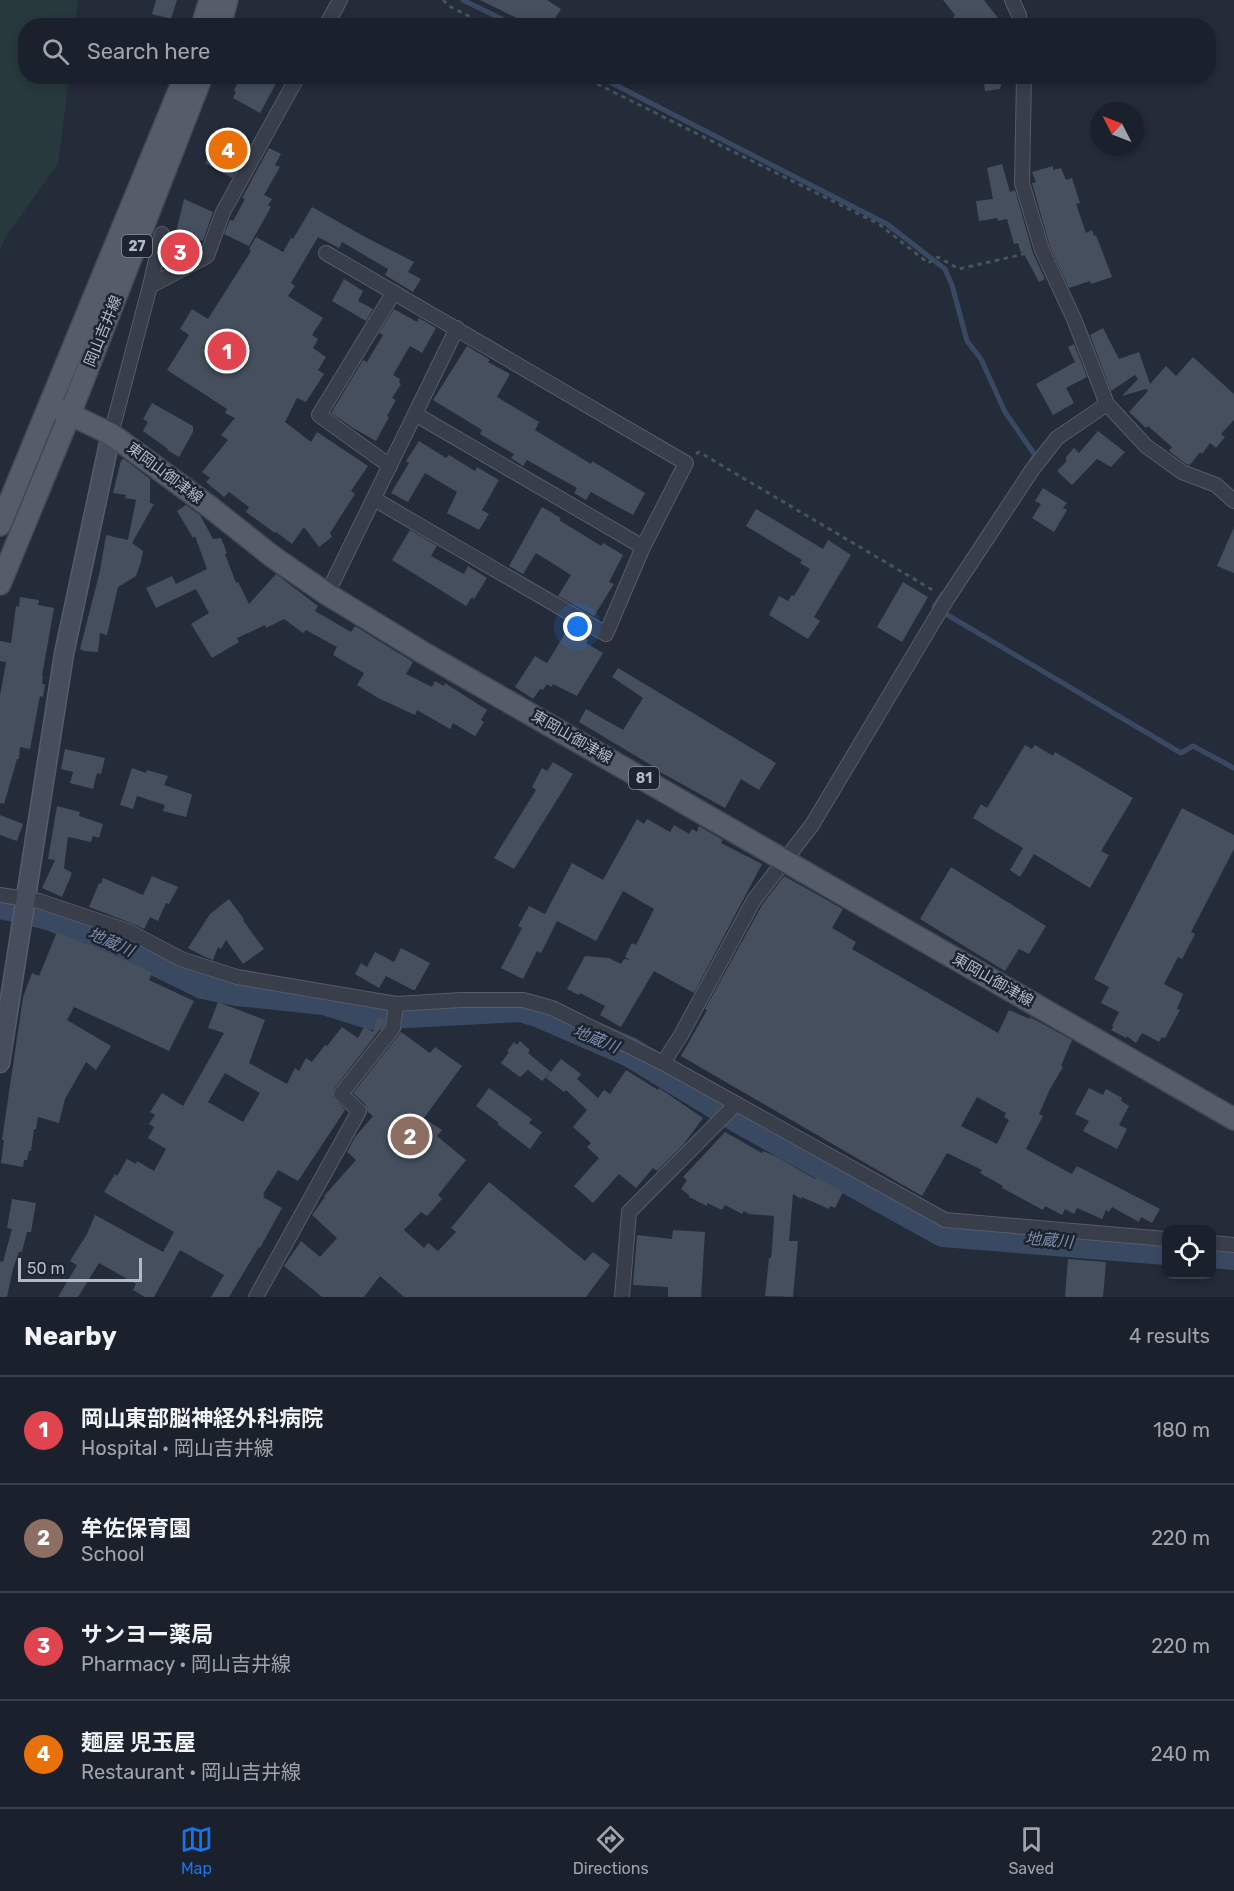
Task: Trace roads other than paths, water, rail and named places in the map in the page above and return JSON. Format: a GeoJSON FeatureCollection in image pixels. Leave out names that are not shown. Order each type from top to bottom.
{"type":"FeatureCollection","features":[{"type":"Feature","properties":{"kind":"main road"},"geometry":{"type":"LineString","coordinates":[[204,18],[210,0]]}},
{"type":"Feature","properties":{"kind":"main road"},"geometry":{"type":"LineString","coordinates":[[222,18],[227,0]]}},
{"type":"Feature","properties":{"kind":"main road","name":"岡山吉井線"},"geometry":{"type":"LineString","coordinates":[[0,525],[181,84]]}},
{"type":"Feature","properties":{"kind":"main road","name":"岡山吉井線"},"geometry":{"type":"LineString","coordinates":[[0,584],[70,414],[199,84]]}},
{"type":"Feature","properties":{"kind":"main road","name":"東岡山御津線"},"geometry":{"type":"LineString","coordinates":[[50,405],[111,434],[273,557],[327,594],[422,652],[1234,1119]]}},
{"type":"Feature","properties":{"kind":"street"},"geometry":{"type":"LineString","coordinates":[[330,18],[340,0]]}},
{"type":"Feature","properties":{"kind":"street"},"geometry":{"type":"LineString","coordinates":[[1012,0],[1019,18]]}},
{"type":"Feature","properties":{"kind":"street"},"geometry":{"type":"LineString","coordinates":[[150,286],[207,256],[223,212],[294,84]]}},
{"type":"Feature","properties":{"kind":"street"},"geometry":{"type":"LineString","coordinates":[[1024,84],[1022,183],[1042,250],[1074,319],[1107,404],[1146,446],[1182,472],[1216,485],[1234,501]]}},
{"type":"Feature","properties":{"kind":"street"},"geometry":{"type":"LineString","coordinates":[[0,1063],[64,654],[111,434],[162,234]]}},
{"type":"Feature","properties":{"kind":"street"},"geometry":{"type":"LineString","coordinates":[[326,253],[686,463],[643,547],[606,634],[374,499]]}},
{"type":"Feature","properties":{"kind":"street"},"geometry":{"type":"LineString","coordinates":[[390,466],[319,415],[394,292]]}},
{"type":"Feature","properties":{"kind":"street"},"geometry":{"type":"LineString","coordinates":[[327,594],[457,328]]}},
{"type":"Feature","properties":{"kind":"street"},"geometry":{"type":"LineString","coordinates":[[663,1064],[754,900],[812,825],[947,599],[1032,470],[1057,438],[1107,404]]}},
{"type":"Feature","properties":{"kind":"street"},"geometry":{"type":"LineString","coordinates":[[415,414],[643,547]]}},
{"type":"Feature","properties":{"kind":"street"},"geometry":{"type":"LineString","coordinates":[[0,895],[39,902],[128,932],[181,959],[237,977],[396,1004],[461,1000],[523,1000],[552,1008],[663,1064],[945,1220],[1162,1239]]}},
{"type":"Feature","properties":{"kind":"street"},"geometry":{"type":"LineString","coordinates":[[256,1297],[358,1111],[341,1094],[393,1028],[396,1004]]}},
{"type":"Feature","properties":{"kind":"street"},"geometry":{"type":"LineString","coordinates":[[622,1297],[629,1212],[736,1104]]}},
{"type":"Feature","properties":{"kind":"street"},"geometry":{"type":"LineString","coordinates":[[1216,1243],[1234,1245]]}},
{"type":"Feature","properties":{"kind":"waterway"},"geometry":{"type":"LineString","coordinates":[[463,0],[500,18]]}},
{"type":"Feature","properties":{"kind":"waterway"},"geometry":{"type":"LineString","coordinates":[[614,84],[887,224],[945,269],[952,285],[967,341],[981,359],[1005,412],[1035,455],[1032,460]]}},
{"type":"Feature","properties":{"kind":"waterway"},"geometry":{"type":"LineString","coordinates":[[942,595],[934,607],[1181,753],[1193,746],[1234,768]]}},
{"type":"Feature","properties":{"kind":"waterway","name":"地蔵川"},"geometry":{"type":"LineString","coordinates":[[0,904],[49,915],[138,952],[203,984],[237,991],[324,1000],[372,1015],[520,1007],[540,1013],[630,1052],[740,1119],[943,1232],[1162,1250]]}},
{"type":"Feature","properties":{"kind":"waterway","name":"地蔵川"},"geometry":{"type":"LineString","coordinates":[[1216,1253],[1234,1255]]}},
{"type":"Feature","properties":{"kind":"place","name":"麺屋 児玉屋"},"geometry":{"type":"Point","coordinates":[228,150]}},
{"type":"Feature","properties":{"kind":"place","name":"サンヨー薬局"},"geometry":{"type":"Point","coordinates":[180,252]}},
{"type":"Feature","properties":{"kind":"place","name":"岡山東部脳神経外科病院"},"geometry":{"type":"Point","coordinates":[227,351]}},
{"type":"Feature","properties":{"kind":"place","name":"牟佐保育園"},"geometry":{"type":"Point","coordinates":[410,1136]}}]}
